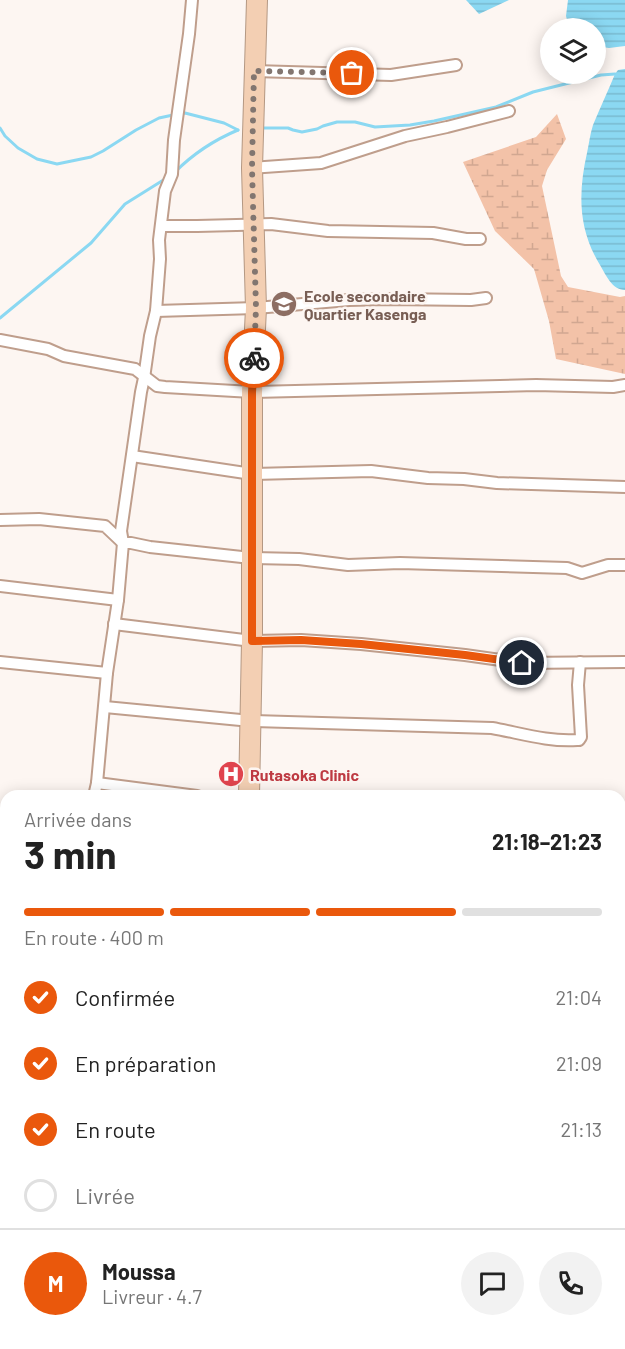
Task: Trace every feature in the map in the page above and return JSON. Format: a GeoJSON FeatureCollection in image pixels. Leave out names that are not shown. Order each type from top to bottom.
{"type":"FeatureCollection","features":[{"type":"Feature","properties":{"kind":"highway"},"geometry":{"type":"LineString","coordinates":[[249,790],[252,392],[256,308],[252,168],[257,0]]}},
{"type":"Feature","properties":{"kind":"street"},"geometry":{"type":"LineString","coordinates":[[95,790],[107,673],[118,600],[123,543],[121,531],[141,392],[156,311],[160,259],[159,240],[165,191],[172,174],[174,140],[192,0]]}},
{"type":"Feature","properties":{"kind":"street"},"geometry":{"type":"LineString","coordinates":[[254,71],[391,75],[456,65]]}},
{"type":"Feature","properties":{"kind":"street"},"geometry":{"type":"LineString","coordinates":[[252,168],[321,163],[405,136],[509,111]]}},
{"type":"Feature","properties":{"kind":"street"},"geometry":{"type":"LineString","coordinates":[[161,226],[271,224],[328,231],[433,233],[480,239]]}},
{"type":"Feature","properties":{"kind":"street"},"geometry":{"type":"LineString","coordinates":[[156,311],[256,308],[359,300],[486,298]]}},
{"type":"Feature","properties":{"kind":"street"},"geometry":{"type":"LineString","coordinates":[[0,340],[48,349],[64,356],[135,369],[157,386],[252,392],[625,385]]}},
{"type":"Feature","properties":{"kind":"street"},"geometry":{"type":"LineString","coordinates":[[132,456],[252,474],[371,471],[497,483],[625,487]]}},
{"type":"Feature","properties":{"kind":"street"},"geometry":{"type":"LineString","coordinates":[[0,520],[39,519],[105,526],[123,543],[150,547],[251,558],[299,559],[348,565],[412,563],[567,568],[582,573],[608,565],[625,565]]}},
{"type":"Feature","properties":{"kind":"street"},"geometry":{"type":"LineString","coordinates":[[0,586],[118,600]]}},
{"type":"Feature","properties":{"kind":"street"},"geometry":{"type":"LineString","coordinates":[[114,624],[252,641],[301,640],[361,644],[522,663],[625,662]]}},
{"type":"Feature","properties":{"kind":"street"},"geometry":{"type":"LineString","coordinates":[[0,662],[107,673]]}},
{"type":"Feature","properties":{"kind":"street"},"geometry":{"type":"LineString","coordinates":[[105,707],[251,721],[492,728],[529,736],[579,740],[581,737],[578,685],[580,662]]}},
{"type":"Feature","properties":{"kind":"street"},"geometry":{"type":"LineString","coordinates":[[97,783],[151,790]]}},
{"type":"Feature","properties":{"kind":"green space"},"geometry":{"type":"Polygon","coordinates":[[[557,114],[566,139],[547,170],[542,186],[561,276],[568,287],[625,296],[625,374],[556,359],[549,321],[534,269],[495,231],[463,162],[536,137],[557,114]]]}},
{"type":"Feature","properties":{"kind":"water"},"geometry":{"type":"Polygon","coordinates":[[[466,0],[509,0],[479,14],[466,0]]]}},
{"type":"Feature","properties":{"kind":"water"},"geometry":{"type":"Polygon","coordinates":[[[568,0],[625,0],[625,46],[606,48],[606,18],[566,18],[568,0]]]}},
{"type":"Feature","properties":{"kind":"water"},"geometry":{"type":"Polygon","coordinates":[[[625,69],[625,290],[616,288],[610,281],[593,251],[587,238],[581,197],[584,168],[593,125],[615,74],[618,70],[625,69]]]}},
{"type":"Feature","properties":{"kind":"waterway"},"geometry":{"type":"LineString","coordinates":[[262,128],[288,128],[302,132],[337,122],[355,122],[375,127],[410,125],[496,107],[533,92],[601,75],[615,74]]}},
{"type":"Feature","properties":{"kind":"waterway"},"geometry":{"type":"LineString","coordinates":[[180,114],[185,113],[224,123],[238,130]]}},
{"type":"Feature","properties":{"kind":"waterway"},"geometry":{"type":"LineString","coordinates":[[0,128],[18,148],[37,159],[57,164],[91,157],[159,118],[173,115]]}},
{"type":"Feature","properties":{"kind":"waterway"},"geometry":{"type":"LineString","coordinates":[[175,172],[205,148],[238,130]]}},
{"type":"Feature","properties":{"kind":"waterway"},"geometry":{"type":"LineString","coordinates":[[0,318],[91,243],[125,204],[165,179]]}},
{"type":"Feature","properties":{"kind":"way so far"},"geometry":{"type":"LineString","coordinates":[[254,358],[256,308],[252,168],[254,71],[352,73]]}},
{"type":"Feature","properties":{"kind":"place","name":"Ecole secondaire Quartier Kasenga"},"geometry":{"type":"Point","coordinates":[284,304]}},
{"type":"Feature","properties":{"kind":"place","name":"Rutasoka Clinic"},"geometry":{"type":"Point","coordinates":[231,774]}},
{"type":"Feature","properties":{"kind":"route"},"geometry":{"type":"LineString","coordinates":[[254,358],[252,641],[301,640],[361,644],[522,663]]}}]}
